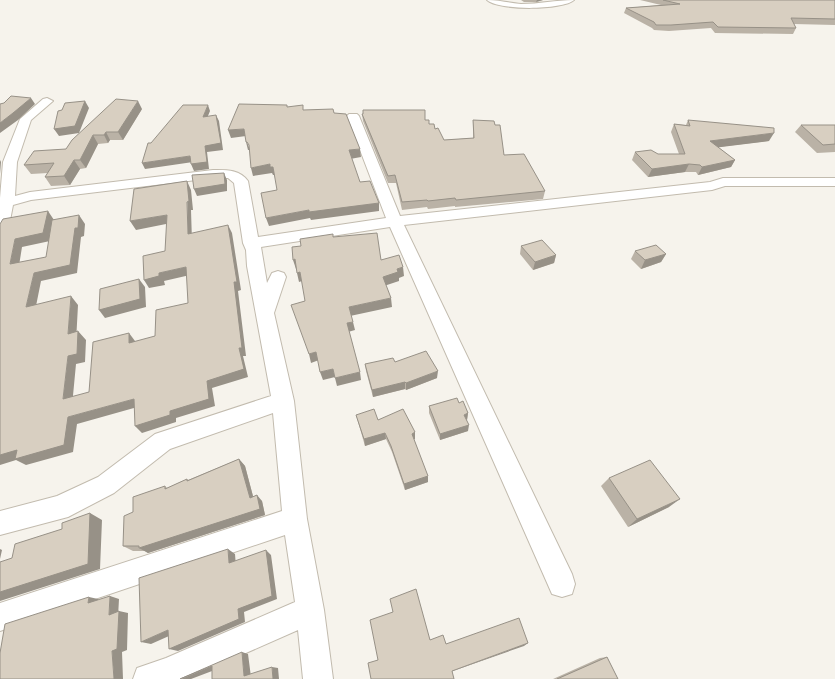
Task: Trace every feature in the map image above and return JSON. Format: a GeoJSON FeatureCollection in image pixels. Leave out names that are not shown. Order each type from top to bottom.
{"type":"FeatureCollection","features":[{"type":"Feature","properties":{"kind":"street"},"geometry":{"type":"LineString","coordinates":[[491,0],[509,6],[525,7],[570,0]]}},
{"type":"Feature","properties":{"kind":"street"},"geometry":{"type":"LineString","coordinates":[[0,230],[10,162],[26,119],[47,101]]}},
{"type":"Feature","properties":{"kind":"street"},"geometry":{"type":"LineString","coordinates":[[353,116],[395,222],[562,584]]}},
{"type":"Feature","properties":{"kind":"street"},"geometry":{"type":"LineString","coordinates":[[3,204],[30,196],[213,174],[231,174],[240,181],[251,243],[254,250],[255,266],[283,401],[295,519],[310,610],[318,679]]}},
{"type":"Feature","properties":{"kind":"street"},"geometry":{"type":"LineString","coordinates":[[251,243],[433,216],[712,186],[723,182],[835,182]]}},
{"type":"Feature","properties":{"kind":"street"},"geometry":{"type":"LineString","coordinates":[[265,313],[278,277]]}},
{"type":"Feature","properties":{"kind":"street"},"geometry":{"type":"LineString","coordinates":[[0,523],[59,508],[106,485],[163,441],[283,401]]}},
{"type":"Feature","properties":{"kind":"street"},"geometry":{"type":"LineString","coordinates":[[0,617],[295,519]]}},
{"type":"Feature","properties":{"kind":"street"},"geometry":{"type":"LineString","coordinates":[[148,679],[168,672],[310,610]]}},
{"type":"Feature","properties":{"kind":"building"},"geometry":{"type":"Polygon","coordinates":[[[663,0],[835,0],[835,19],[791,18],[796,28],[718,27],[713,22],[656,25],[654,22],[626,8],[680,4],[663,0]]]}},
{"type":"Feature","properties":{"kind":"building"},"geometry":{"type":"Polygon","coordinates":[[[11,96],[31,98],[0,123],[0,104],[4,103],[11,96]]]}},
{"type":"Feature","properties":{"kind":"building"},"geometry":{"type":"Polygon","coordinates":[[[116,99],[138,101],[118,132],[106,132],[104,135],[93,135],[80,160],[74,160],[64,176],[45,177],[54,163],[24,165],[34,151],[66,149],[72,140],[116,99]]]}},
{"type":"Feature","properties":{"kind":"building"},"geometry":{"type":"Polygon","coordinates":[[[85,101],[75,126],[54,129],[58,111],[62,110],[65,103],[85,101]]]}},
{"type":"Feature","properties":{"kind":"building"},"geometry":{"type":"Polygon","coordinates":[[[239,104],[287,105],[287,107],[303,105],[303,110],[333,109],[334,113],[346,114],[360,149],[349,150],[360,182],[370,181],[379,203],[309,212],[309,210],[266,218],[261,193],[277,190],[273,167],[270,167],[270,164],[251,168],[249,145],[246,142],[244,129],[228,130],[239,104]]]}},
{"type":"Feature","properties":{"kind":"building"},"geometry":{"type":"Polygon","coordinates":[[[183,105],[208,105],[203,117],[216,115],[221,143],[205,146],[207,162],[191,164],[190,156],[142,163],[148,143],[151,143],[183,105]]]}},
{"type":"Feature","properties":{"kind":"building"},"geometry":{"type":"Polygon","coordinates":[[[363,110],[425,110],[425,120],[429,120],[429,124],[434,124],[435,129],[438,128],[444,140],[474,138],[473,120],[494,121],[495,125],[500,125],[504,155],[524,154],[545,191],[456,200],[455,198],[402,202],[395,175],[388,176],[362,114],[363,110]]]}},
{"type":"Feature","properties":{"kind":"building"},"geometry":{"type":"Polygon","coordinates":[[[688,120],[774,128],[774,133],[710,141],[735,160],[702,167],[700,165],[689,164],[652,169],[635,152],[651,150],[658,154],[685,154],[674,124],[690,126],[688,120]]]}},
{"type":"Feature","properties":{"kind":"building"},"geometry":{"type":"Polygon","coordinates":[[[801,125],[835,125],[835,144],[823,145],[801,125]]]}},
{"type":"Feature","properties":{"kind":"building"},"geometry":{"type":"Polygon","coordinates":[[[224,173],[225,184],[194,189],[192,175],[224,173]]]}},
{"type":"Feature","properties":{"kind":"building"},"geometry":{"type":"Polygon","coordinates":[[[187,181],[189,201],[187,202],[188,234],[228,225],[237,282],[234,282],[242,348],[239,348],[244,369],[207,381],[209,399],[170,411],[170,415],[135,426],[134,399],[68,417],[64,445],[15,459],[17,450],[0,455],[0,224],[3,219],[48,211],[43,233],[15,239],[10,264],[46,257],[52,220],[79,215],[78,228],[75,228],[70,265],[34,273],[26,307],[71,296],[68,334],[78,331],[77,354],[68,356],[63,399],[89,392],[93,342],[129,333],[129,343],[155,336],[156,310],[188,303],[186,267],[159,273],[159,276],[144,280],[143,256],[165,251],[167,215],[130,221],[134,189],[187,181]]]}},
{"type":"Feature","properties":{"kind":"building"},"geometry":{"type":"Polygon","coordinates":[[[377,233],[381,260],[399,255],[403,267],[397,269],[398,272],[383,277],[391,298],[349,307],[353,322],[347,323],[360,372],[335,378],[333,369],[320,372],[316,352],[309,354],[291,305],[305,301],[300,272],[297,273],[295,259],[293,260],[292,247],[301,246],[300,239],[333,234],[333,237],[377,233]]]}},
{"type":"Feature","properties":{"kind":"building"},"geometry":{"type":"Polygon","coordinates":[[[542,240],[556,255],[535,262],[521,246],[542,240]]]}},
{"type":"Feature","properties":{"kind":"building"},"geometry":{"type":"Polygon","coordinates":[[[656,245],[666,254],[645,260],[635,251],[656,245]]]}},
{"type":"Feature","properties":{"kind":"building"},"geometry":{"type":"Polygon","coordinates":[[[139,279],[140,299],[99,310],[100,289],[139,279]]]}},
{"type":"Feature","properties":{"kind":"building"},"geometry":{"type":"Polygon","coordinates":[[[426,351],[438,371],[406,383],[372,390],[365,364],[393,358],[395,362],[426,351]]]}},
{"type":"Feature","properties":{"kind":"building"},"geometry":{"type":"Polygon","coordinates":[[[457,398],[459,403],[463,401],[468,413],[464,415],[469,425],[440,434],[429,406],[457,398]]]}},
{"type":"Feature","properties":{"kind":"building"},"geometry":{"type":"Polygon","coordinates":[[[374,409],[378,420],[403,409],[415,432],[412,434],[428,476],[404,484],[385,433],[364,439],[356,415],[374,409]]]}},
{"type":"Feature","properties":{"kind":"building"},"geometry":{"type":"Polygon","coordinates":[[[239,459],[250,498],[257,495],[260,509],[139,548],[139,546],[123,546],[124,516],[133,512],[133,497],[165,486],[165,489],[239,459]]]}},
{"type":"Feature","properties":{"kind":"building"},"geometry":{"type":"Polygon","coordinates":[[[650,460],[680,499],[637,519],[609,478],[650,460]]]}},
{"type":"Feature","properties":{"kind":"building"},"geometry":{"type":"Polygon","coordinates":[[[90,513],[88,564],[0,592],[0,562],[12,558],[15,544],[62,529],[62,523],[90,513]]]}},
{"type":"Feature","properties":{"kind":"building"},"geometry":{"type":"Polygon","coordinates":[[[228,549],[229,563],[266,550],[272,596],[238,609],[239,619],[169,649],[168,630],[141,642],[139,578],[228,549]]]}},
{"type":"Feature","properties":{"kind":"building"},"geometry":{"type":"Polygon","coordinates":[[[416,589],[430,640],[443,635],[446,644],[519,618],[528,643],[452,671],[454,679],[371,679],[368,663],[378,660],[370,620],[393,612],[390,599],[416,589]]]}},
{"type":"Feature","properties":{"kind":"building"},"geometry":{"type":"Polygon","coordinates":[[[110,596],[109,615],[119,611],[117,649],[112,651],[114,679],[0,679],[0,653],[5,624],[89,597],[88,603],[110,596]]]}},
{"type":"Feature","properties":{"kind":"building"},"geometry":{"type":"Polygon","coordinates":[[[242,652],[244,676],[272,667],[273,679],[212,679],[212,666],[180,679],[242,652]]]}},
{"type":"Feature","properties":{"kind":"building"},"geometry":{"type":"Polygon","coordinates":[[[607,657],[618,679],[557,679],[607,657]]]}}]}
